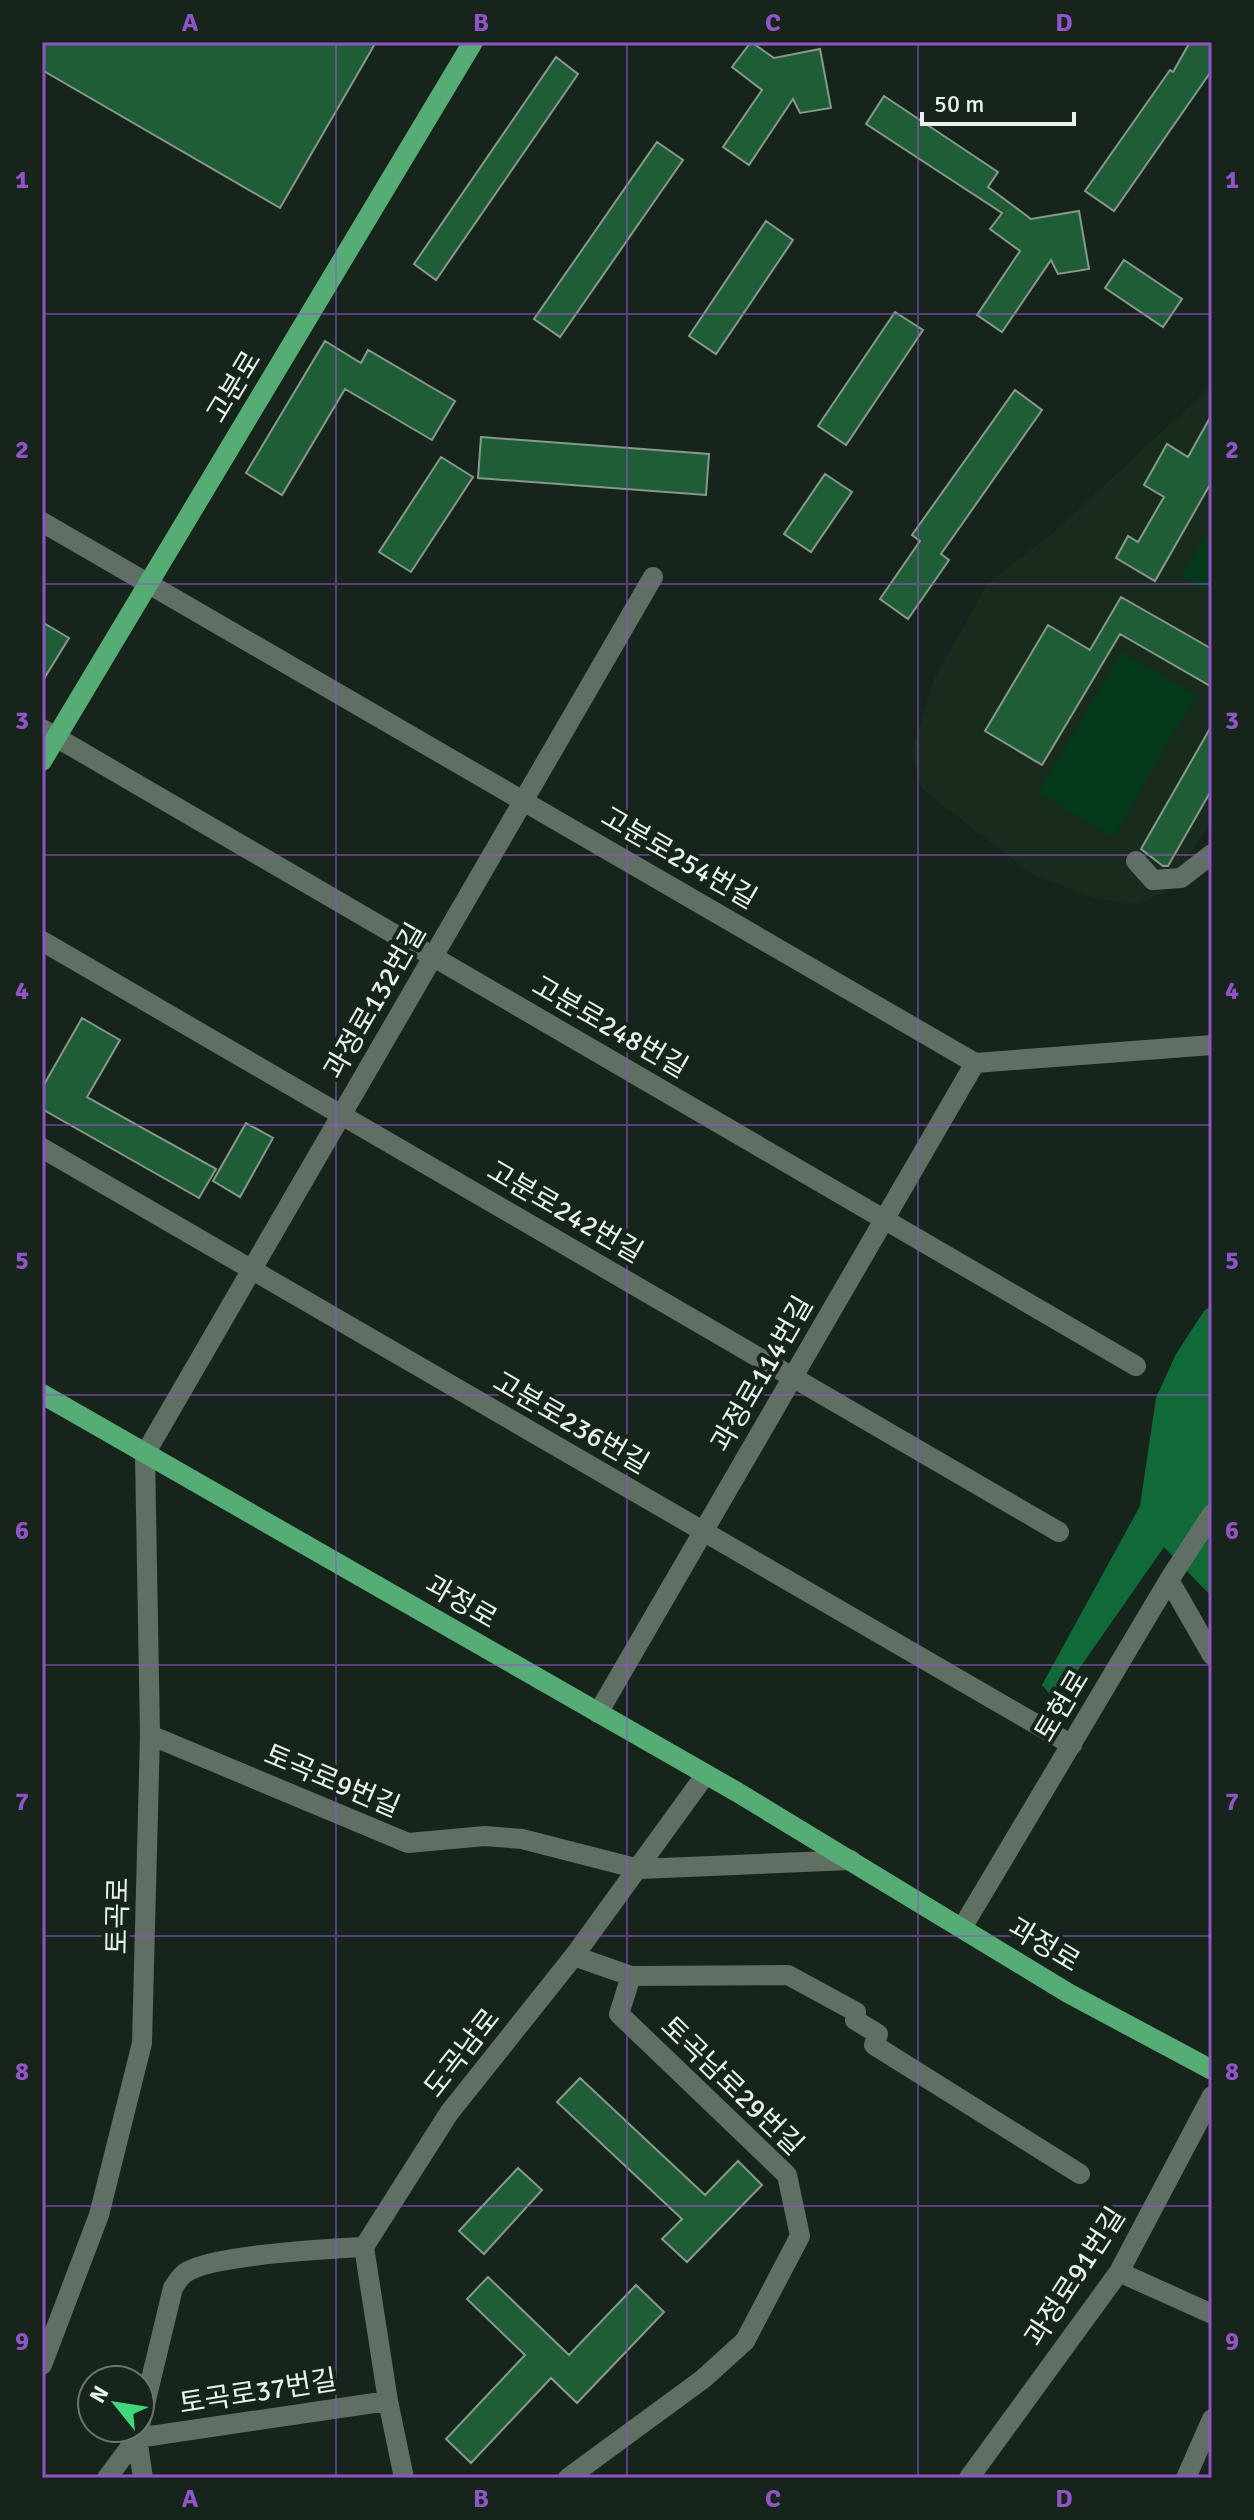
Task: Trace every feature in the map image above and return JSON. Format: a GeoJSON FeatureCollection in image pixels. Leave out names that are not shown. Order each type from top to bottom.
{"type":"FeatureCollection","features":[{"type":"Feature","properties":{"kind":"main road","name":"고분로"},"geometry":{"type":"LineString","coordinates":[[42,761],[49,733],[149,582],[473,42]]}},
{"type":"Feature","properties":{"kind":"main road","name":"과정로"},"geometry":{"type":"LineString","coordinates":[[42,1394],[706,1774],[1068,1993],[1212,2070]]}},
{"type":"Feature","properties":{"kind":"street","name":"고분로254번길"},"geometry":{"type":"LineString","coordinates":[[42,522],[975,1063]]}},
{"type":"Feature","properties":{"kind":"street","name":"과정로132번길"},"geometry":{"type":"LineString","coordinates":[[145,1454],[653,577]]}},
{"type":"Feature","properties":{"kind":"street","name":"고분로248번길"},"geometry":{"type":"LineString","coordinates":[[49,733],[1136,1366]]}},
{"type":"Feature","properties":{"kind":"street"},"geometry":{"type":"LineString","coordinates":[[1136,861],[1153,880],[1181,878],[1212,854]]}},
{"type":"Feature","properties":{"kind":"street","name":"고분로242번길"},"geometry":{"type":"LineString","coordinates":[[42,941],[1059,1532]]}},
{"type":"Feature","properties":{"kind":"street"},"geometry":{"type":"LineString","coordinates":[[975,1063],[1212,1045]]}},
{"type":"Feature","properties":{"kind":"street","name":"과정로114번길"},"geometry":{"type":"LineString","coordinates":[[598,1713],[975,1063]]}},
{"type":"Feature","properties":{"kind":"street","name":"고분로236번길"},"geometry":{"type":"LineString","coordinates":[[42,1148],[1072,1745]]}},
{"type":"Feature","properties":{"kind":"street","name":"토곡로"},"geometry":{"type":"LineString","coordinates":[[42,2365],[99,2215],[142,2043],[150,1735],[145,1454]]}},
{"type":"Feature","properties":{"kind":"street","name":"토현로"},"geometry":{"type":"LineString","coordinates":[[962,1928],[1169,1580],[1212,1514]]}},
{"type":"Feature","properties":{"kind":"street"},"geometry":{"type":"LineString","coordinates":[[1169,1580],[1212,1655]]}},
{"type":"Feature","properties":{"kind":"street","name":"토곡로9번길"},"geometry":{"type":"LineString","coordinates":[[150,1735],[408,1843],[485,1836],[522,1839],[639,1869]]}},
{"type":"Feature","properties":{"kind":"street","name":"도곡남로"},"geometry":{"type":"LineString","coordinates":[[364,2247],[449,2113],[574,1956],[706,1774]]}},
{"type":"Feature","properties":{"kind":"street"},"geometry":{"type":"LineString","coordinates":[[639,1869],[851,1860]]}},
{"type":"Feature","properties":{"kind":"street"},"geometry":{"type":"LineString","coordinates":[[574,1956],[631,1976],[788,1975],[856,2012],[855,2020],[878,2034],[874,2045],[1080,2174]]}},
{"type":"Feature","properties":{"kind":"street","name":"토곡남로29번길"},"geometry":{"type":"LineString","coordinates":[[568,2478],[703,2379],[745,2341],[800,2236],[787,2175],[619,2014],[631,1976]]}},
{"type":"Feature","properties":{"kind":"street","name":"과정로91번길"},"geometry":{"type":"LineString","coordinates":[[969,2478],[1119,2272],[1212,2096]]}},
{"type":"Feature","properties":{"kind":"street"},"geometry":{"type":"LineString","coordinates":[[155,2364],[173,2288],[183,2274],[201,2266],[266,2255],[364,2247],[388,2401],[404,2478]]}},
{"type":"Feature","properties":{"kind":"street"},"geometry":{"type":"LineString","coordinates":[[1119,2272],[1212,2314]]}},
{"type":"Feature","properties":{"kind":"street","name":"토곡로37번길"},"geometry":{"type":"LineString","coordinates":[[156,2428],[388,2401]]}},
{"type":"Feature","properties":{"kind":"street"},"geometry":{"type":"LineString","coordinates":[[1186,2478],[1212,2419]]}},
{"type":"Feature","properties":{"kind":"street"},"geometry":{"type":"LineString","coordinates":[[107,2478],[130,2444]]}},
{"type":"Feature","properties":{"kind":"street"},"geometry":{"type":"LineString","coordinates":[[140,2444],[143,2478]]}},
{"type":"Feature","properties":{"kind":"shaded area"},"geometry":{"type":"Polygon","coordinates":[[[1212,385],[1212,820],[1166,892],[1136,904],[1092,897],[1033,875],[922,789],[911,752],[935,677],[988,583],[1052,534],[1212,385]]]}},
{"type":"Feature","properties":{"kind":"green space"},"geometry":{"type":"Polygon","coordinates":[[[1212,524],[1212,594],[1181,577],[1212,524]]]}},
{"type":"Feature","properties":{"kind":"green space"},"geometry":{"type":"Polygon","coordinates":[[[1121,652],[1196,695],[1113,837],[1038,793],[1121,652]]]}},
{"type":"Feature","properties":{"kind":"green space"},"geometry":{"type":"Polygon","coordinates":[[[1212,1305],[1212,1597],[1164,1547],[1074,1676],[1053,1698],[1042,1685],[1140,1506],[1156,1398],[1176,1354],[1204,1311],[1212,1305]]]}},
{"type":"Feature","properties":{"kind":"building"},"geometry":{"type":"Polygon","coordinates":[[[42,42],[376,42],[280,208],[42,70],[42,42]]]}},
{"type":"Feature","properties":{"kind":"building"},"geometry":{"type":"Polygon","coordinates":[[[751,42],[774,58],[820,49],[831,108],[800,113],[793,99],[749,165],[723,147],[762,90],[732,67],[751,42]]]}},
{"type":"Feature","properties":{"kind":"building"},"geometry":{"type":"Polygon","coordinates":[[[1190,42],[1212,42],[1212,70],[1114,211],[1085,191],[1170,70],[1173,72],[1190,42]]]}},
{"type":"Feature","properties":{"kind":"building"},"geometry":{"type":"Polygon","coordinates":[[[556,57],[578,74],[436,280],[414,264],[556,57]]]}},
{"type":"Feature","properties":{"kind":"building"},"geometry":{"type":"Polygon","coordinates":[[[884,96],[998,172],[988,187],[1031,219],[1079,211],[1089,269],[1058,274],[1051,260],[1002,332],[977,315],[1020,251],[990,229],[1002,213],[866,124],[884,96]]]}},
{"type":"Feature","properties":{"kind":"building"},"geometry":{"type":"Polygon","coordinates":[[[657,142],[683,160],[560,337],[534,319],[657,142]]]}},
{"type":"Feature","properties":{"kind":"building"},"geometry":{"type":"Polygon","coordinates":[[[766,221],[793,240],[716,354],[689,336],[766,221]]]}},
{"type":"Feature","properties":{"kind":"building"},"geometry":{"type":"Polygon","coordinates":[[[1124,260],[1182,299],[1163,327],[1105,288],[1124,260]]]}},
{"type":"Feature","properties":{"kind":"building"},"geometry":{"type":"Polygon","coordinates":[[[895,312],[923,330],[846,445],[818,426],[895,312]]]}},
{"type":"Feature","properties":{"kind":"building"},"geometry":{"type":"Polygon","coordinates":[[[325,341],[361,363],[368,350],[455,401],[432,440],[345,389],[282,495],[246,473],[325,341]]]}},
{"type":"Feature","properties":{"kind":"building"},"geometry":{"type":"Polygon","coordinates":[[[1015,390],[1042,410],[941,554],[949,560],[908,619],[880,599],[920,541],[912,535],[1015,390]]]}},
{"type":"Feature","properties":{"kind":"building"},"geometry":{"type":"Polygon","coordinates":[[[1212,414],[1212,481],[1155,581],[1116,558],[1128,536],[1138,542],[1164,497],[1144,485],[1167,444],[1188,457],[1212,414]]]}},
{"type":"Feature","properties":{"kind":"building"},"geometry":{"type":"Polygon","coordinates":[[[481,437],[709,454],[706,495],[478,478],[481,437]]]}},
{"type":"Feature","properties":{"kind":"building"},"geometry":{"type":"Polygon","coordinates":[[[441,457],[473,477],[411,572],[379,552],[441,457]]]}},
{"type":"Feature","properties":{"kind":"building"},"geometry":{"type":"Polygon","coordinates":[[[825,474],[852,492],[811,552],[784,534],[825,474]]]}},
{"type":"Feature","properties":{"kind":"building"},"geometry":{"type":"Polygon","coordinates":[[[1121,597],[1212,649],[1212,687],[1120,634],[1042,765],[985,731],[1048,625],[1090,650],[1121,597]]]}},
{"type":"Feature","properties":{"kind":"building"},"geometry":{"type":"Polygon","coordinates":[[[42,622],[69,638],[42,682],[42,622]]]}},
{"type":"Feature","properties":{"kind":"building"},"geometry":{"type":"Polygon","coordinates":[[[1212,725],[1212,789],[1168,866],[1163,866],[1141,849],[1212,725]]]}},
{"type":"Feature","properties":{"kind":"building"},"geometry":{"type":"Polygon","coordinates":[[[82,1018],[120,1040],[87,1097],[216,1169],[199,1198],[42,1109],[42,1088],[82,1018]]]}},
{"type":"Feature","properties":{"kind":"building"},"geometry":{"type":"Polygon","coordinates":[[[246,1123],[273,1138],[240,1197],[213,1181],[246,1123]]]}},
{"type":"Feature","properties":{"kind":"building"},"geometry":{"type":"Polygon","coordinates":[[[580,2078],[705,2195],[738,2161],[762,2185],[687,2262],[662,2239],[682,2219],[557,2102],[580,2078]]]}},
{"type":"Feature","properties":{"kind":"building"},"geometry":{"type":"Polygon","coordinates":[[[518,2168],[542,2190],[484,2254],[459,2231],[518,2168]]]}},
{"type":"Feature","properties":{"kind":"building"},"geometry":{"type":"Polygon","coordinates":[[[488,2277],[569,2355],[636,2285],[664,2312],[577,2403],[551,2378],[471,2463],[446,2439],[525,2355],[467,2299],[488,2277]]]}}]}
